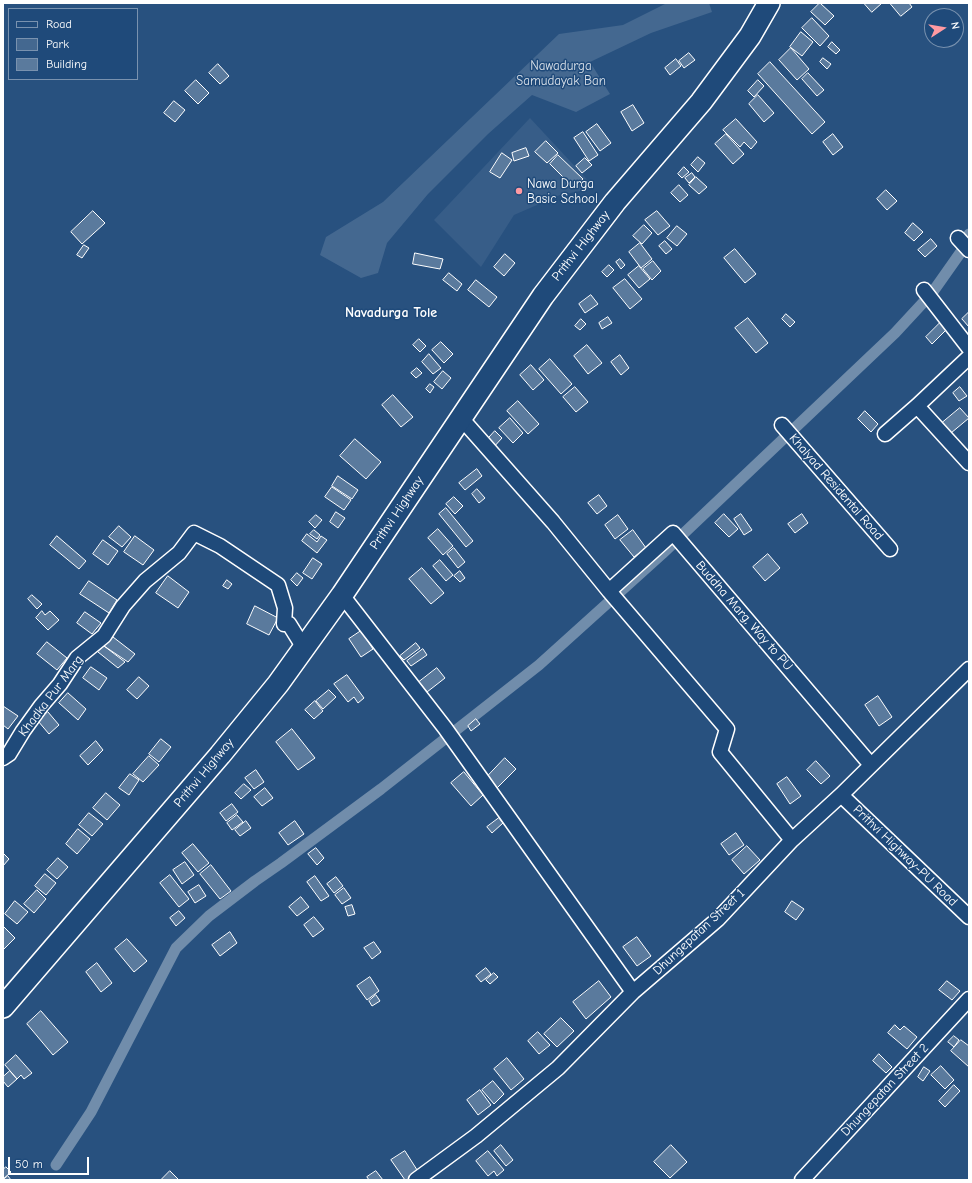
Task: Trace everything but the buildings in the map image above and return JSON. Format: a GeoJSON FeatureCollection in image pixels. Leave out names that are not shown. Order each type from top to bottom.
{"type":"FeatureCollection","features":[{"type":"Feature","properties":{"kind":"highway","name":"Prithvi Highway"},"geometry":{"type":"LineString","coordinates":[[3,1007],[220,755],[278,684],[342,595],[543,296],[615,202],[701,102],[750,36],[769,3]]}},
{"type":"Feature","properties":{"kind":"street"},"geometry":{"type":"LineString","coordinates":[[958,238],[969,250]]}},
{"type":"Feature","properties":{"kind":"street"},"geometry":{"type":"LineString","coordinates":[[924,290],[969,348]]}},
{"type":"Feature","properties":{"kind":"street"},"geometry":{"type":"LineString","coordinates":[[885,434],[969,357]]}},
{"type":"Feature","properties":{"kind":"street"},"geometry":{"type":"LineString","coordinates":[[917,406],[969,463]]}},
{"type":"Feature","properties":{"kind":"street"},"geometry":{"type":"LineString","coordinates":[[461,418],[553,522],[609,591],[727,729],[720,752],[792,840]]}},
{"type":"Feature","properties":{"kind":"street","name":"Khalyad Residental Road"},"geometry":{"type":"LineString","coordinates":[[782,425],[890,549]]}},
{"type":"Feature","properties":{"kind":"street","name":"Khadka Pur Marg"},"geometry":{"type":"LineString","coordinates":[[3,758],[9,754],[23,731],[41,706],[60,684],[77,658],[104,636],[123,606],[145,581],[179,553],[194,533],[220,546],[278,585],[285,608],[284,624],[289,624],[304,648]]}},
{"type":"Feature","properties":{"kind":"street","name":"Buddha Marg, Way to PU"},"geometry":{"type":"LineString","coordinates":[[609,591],[673,533],[872,764]]}},
{"type":"Feature","properties":{"kind":"street"},"geometry":{"type":"LineString","coordinates":[[342,595],[445,728],[633,992]]}},
{"type":"Feature","properties":{"kind":"street","name":"Dhungepatan Street 1"},"geometry":{"type":"LineString","coordinates":[[416,1180],[476,1136],[558,1068],[633,992],[718,919],[792,840],[841,795],[969,669]]}},
{"type":"Feature","properties":{"kind":"street","name":"Prithvi Highway-PU Road"},"geometry":{"type":"LineString","coordinates":[[841,795],[969,917]]}},
{"type":"Feature","properties":{"kind":"street","name":"Dhungepatan Street 2"},"geometry":{"type":"LineString","coordinates":[[802,1180],[969,999]]}},
{"type":"Feature","properties":{"kind":"shaded area","name":"Nawa Durga Basic School"},"geometry":{"type":"Polygon","coordinates":[[[530,118],[595,188],[560,195],[514,215],[481,267],[434,220],[530,118]]]}},
{"type":"Feature","properties":{"kind":"green space","name":"Nawadurga Samudayak Ban"},"geometry":{"type":"Polygon","coordinates":[[[666,3],[709,3],[712,12],[651,33],[590,62],[610,94],[576,112],[532,95],[488,134],[428,194],[387,243],[378,273],[361,278],[320,255],[326,237],[383,202],[559,34],[623,25],[666,3]]]}},
{"type":"Feature","properties":{"kind":"waterway"},"geometry":{"type":"LineString","coordinates":[[56,1165],[91,1112],[176,948],[209,916],[381,789],[539,665],[662,554],[895,333],[932,293],[963,249],[969,234]]}},
{"type":"Feature","properties":{"kind":"place","name":"Nawa Durga Basic School"},"geometry":{"type":"Point","coordinates":[519,191]}},
{"type":"Feature","properties":{"kind":"district","name":"Navadurga Tole"},"geometry":{"type":"Point","coordinates":[391,313]}}]}
